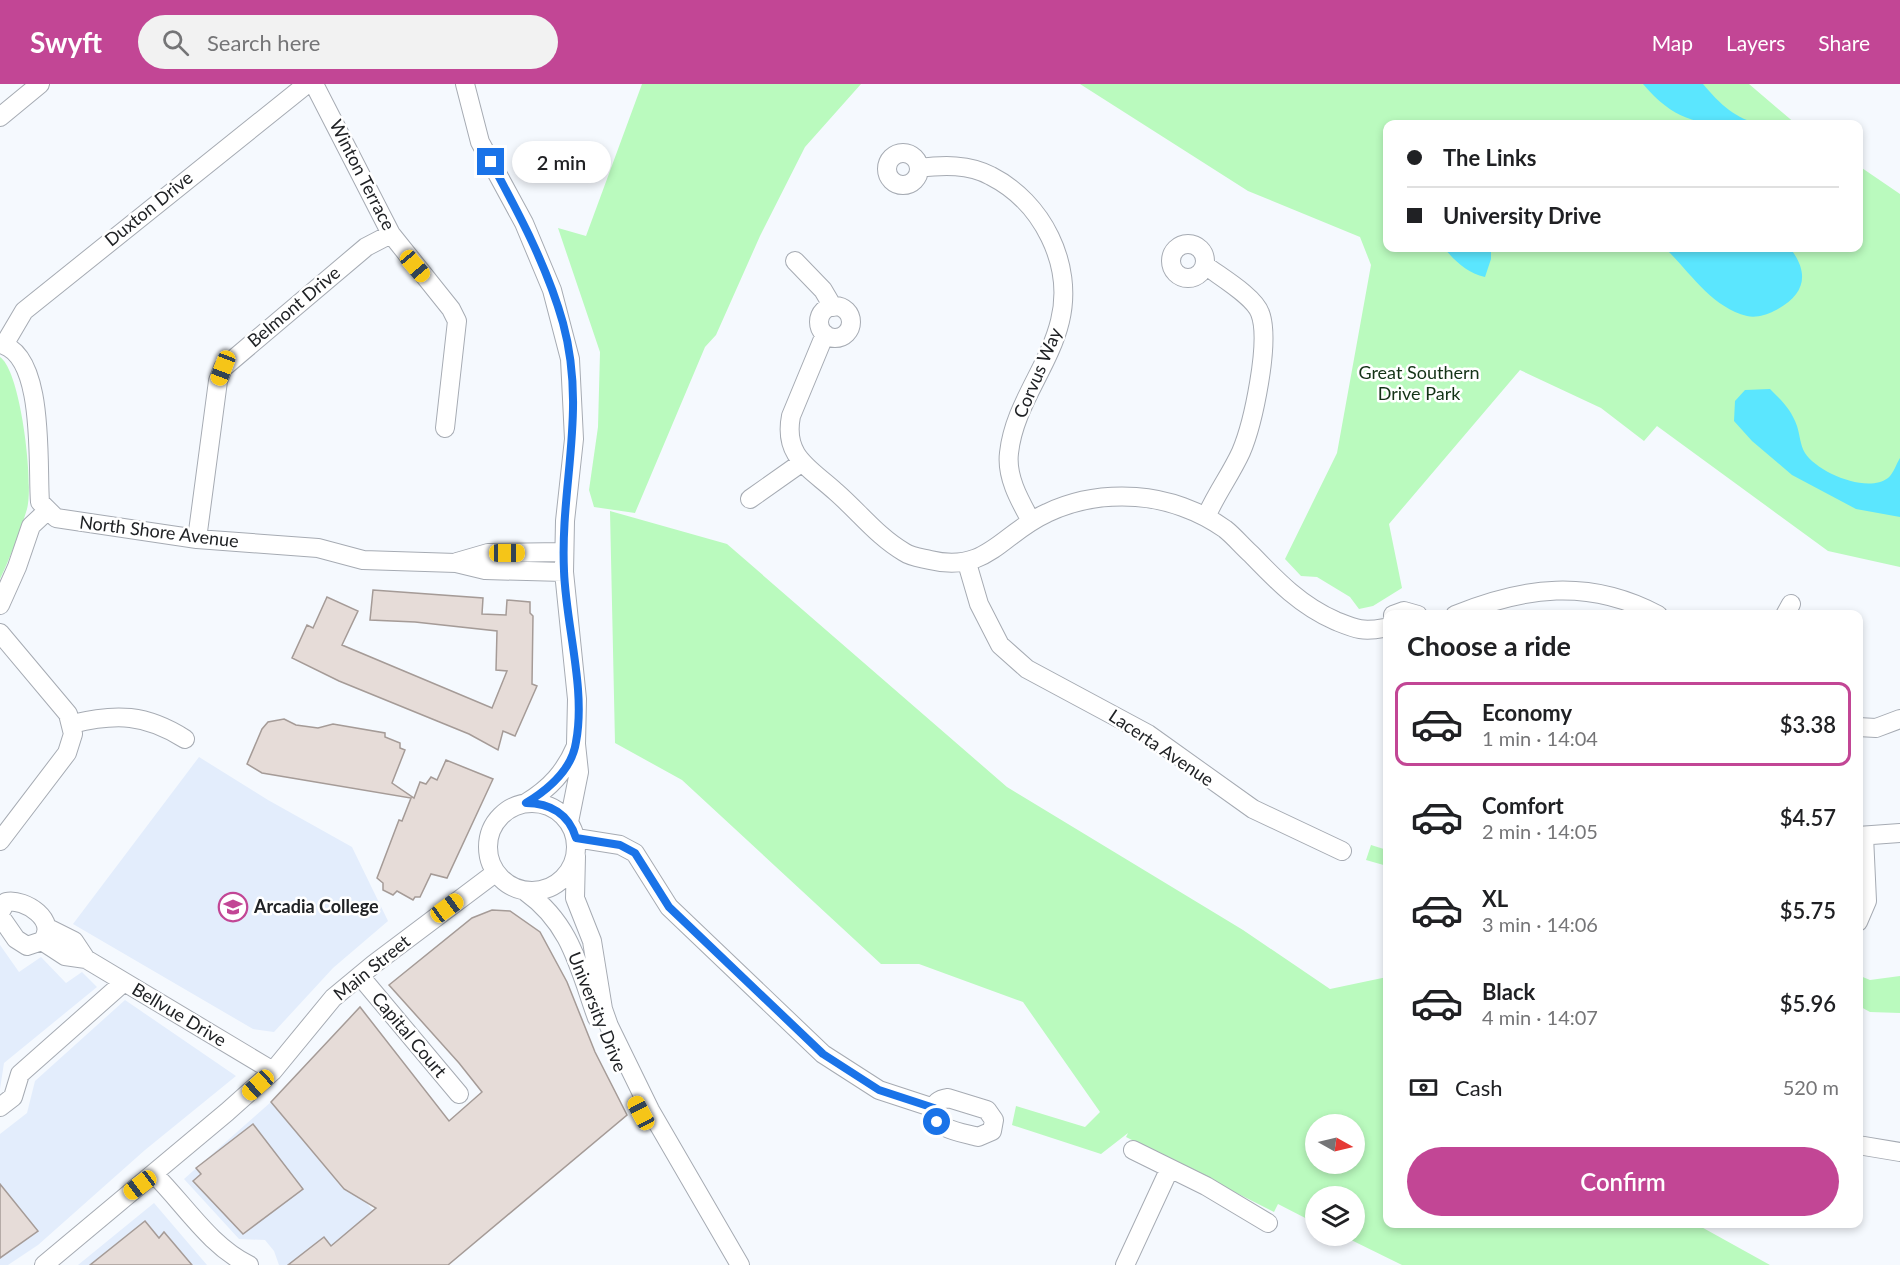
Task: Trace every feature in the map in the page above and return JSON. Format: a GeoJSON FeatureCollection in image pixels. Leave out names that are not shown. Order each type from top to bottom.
{"type":"FeatureCollection","features":[{"type":"Feature","properties":{"kind":"street"},"geometry":{"type":"LineString","coordinates":[[0,117],[40,84]]}},
{"type":"Feature","properties":{"kind":"street","name":"Duxton Drive"},"geometry":{"type":"LineString","coordinates":[[2,344],[24,310],[307,84]]}},
{"type":"Feature","properties":{"kind":"street","name":"Winton Terrace"},"geometry":{"type":"LineString","coordinates":[[314,84],[391,234],[458,321],[445,428]]}},
{"type":"Feature","properties":{"kind":"street","name":"University Drive"},"geometry":{"type":"LineString","coordinates":[[465,84],[480,142],[524,224],[552,290],[563,324],[574,396],[574,439],[564,572],[577,699],[576,744],[579,772],[573,838],[575,898],[592,941],[603,1009],[609,1026],[650,1110],[740,1265]]}},
{"type":"Feature","properties":{"kind":"street","name":"Corvus Way"},"geometry":{"type":"LineString","coordinates":[[919,168],[942,165],[965,168],[989,175],[1026,202],[1040,219],[1054,244],[1061,268],[1064,292],[1060,320],[1053,345],[1019,415],[1011,438],[1008,457],[1011,477],[1031,521]]}},
{"type":"Feature","properties":{"kind":"street","name":"Belmont Drive"},"geometry":{"type":"LineString","coordinates":[[197,539],[218,381],[223,368],[366,248],[391,234]]}},
{"type":"Feature","properties":{"kind":"street"},"geometry":{"type":"LineString","coordinates":[[795,261],[823,290],[833,307],[847,312],[850,326],[840,337],[825,334]]}},
{"type":"Feature","properties":{"kind":"street"},"geometry":{"type":"LineString","coordinates":[[1205,266],[1245,295],[1260,311],[1265,338],[1255,402],[1241,452],[1206,517]]}},
{"type":"Feature","properties":{"kind":"street"},"geometry":{"type":"LineString","coordinates":[[833,307],[824,311],[820,320],[825,334],[790,422],[790,438],[801,463],[834,490],[887,541],[906,554],[941,562],[967,563],[991,552],[1031,521],[1071,504],[1121,496],[1160,501],[1206,517],[1227,530],[1281,585],[1312,611],[1363,632],[1383,628]]}},
{"type":"Feature","properties":{"kind":"street"},"geometry":{"type":"LineString","coordinates":[[0,605],[17,567],[31,526],[47,511],[40,502],[39,437],[34,401],[24,365],[16,352],[2,344]]}},
{"type":"Feature","properties":{"kind":"street"},"geometry":{"type":"LineString","coordinates":[[750,499],[801,463]]}},
{"type":"Feature","properties":{"kind":"street","name":"North Shore Avenue"},"geometry":{"type":"LineString","coordinates":[[47,511],[56,518],[66,520],[197,539],[318,548],[363,560],[456,563],[485,570],[564,572]]}},
{"type":"Feature","properties":{"kind":"street","name":"North Shore Avenue"},"geometry":{"type":"LineString","coordinates":[[456,563],[488,553],[564,552]]}},
{"type":"Feature","properties":{"kind":"street","name":"Lacerta Avenue"},"geometry":{"type":"LineString","coordinates":[[967,563],[979,604],[1000,645],[1027,669],[1148,735],[1253,809],[1342,851]]}},
{"type":"Feature","properties":{"kind":"street"},"geometry":{"type":"LineString","coordinates":[[1470,610],[1523,592],[1566,590],[1594,592],[1622,599],[1647,610]]}},
{"type":"Feature","properties":{"kind":"street"},"geometry":{"type":"LineString","coordinates":[[0,633],[63,709],[72,724],[72,743],[67,753],[0,841]]}},
{"type":"Feature","properties":{"kind":"street"},"geometry":{"type":"LineString","coordinates":[[72,724],[103,716],[114,716],[156,724],[185,739]]}},
{"type":"Feature","properties":{"kind":"street"},"geometry":{"type":"LineString","coordinates":[[1863,727],[1876,728],[1900,719]]}},
{"type":"Feature","properties":{"kind":"street","name":"University Drive"},"geometry":{"type":"LineString","coordinates":[[526,803],[547,790],[568,765],[576,744]]}},
{"type":"Feature","properties":{"kind":"street"},"geometry":{"type":"LineString","coordinates":[[573,838],[564,879],[546,890],[526,892],[503,882],[495,873],[489,859],[488,844],[491,829],[500,817],[512,808],[526,803],[550,806],[573,838],[620,845],[635,853],[669,907],[823,1054],[879,1090],[934,1108]]}},
{"type":"Feature","properties":{"kind":"street"},"geometry":{"type":"LineString","coordinates":[[1863,836],[1900,833]]}},
{"type":"Feature","properties":{"kind":"street"},"geometry":{"type":"LineString","coordinates":[[1863,858],[1867,901],[1863,910]]}},
{"type":"Feature","properties":{"kind":"street","name":"Main Street"},"geometry":{"type":"LineString","coordinates":[[44,1265],[273,1071],[333,998],[495,873]]}},
{"type":"Feature","properties":{"kind":"street","name":"University Drive"},"geometry":{"type":"LineString","coordinates":[[526,892],[546,906],[562,926],[614,1062],[731,1265]]}},
{"type":"Feature","properties":{"kind":"street"},"geometry":{"type":"LineString","coordinates":[[6,902],[19,902],[43,918],[45,935],[34,946],[21,944],[0,915],[6,902]]}},
{"type":"Feature","properties":{"kind":"street","name":"Bellvue Drive"},"geometry":{"type":"LineString","coordinates":[[45,935],[74,941],[86,959],[273,1071]]}},
{"type":"Feature","properties":{"kind":"street","name":"Capital Court"},"geometry":{"type":"LineString","coordinates":[[360,976],[459,1094]]}},
{"type":"Feature","properties":{"kind":"street"},"geometry":{"type":"LineString","coordinates":[[0,1107],[13,1097],[20,1074],[124,982]]}},
{"type":"Feature","properties":{"kind":"street"},"geometry":{"type":"LineString","coordinates":[[1863,1146],[1900,1152]]}},
{"type":"Feature","properties":{"kind":"street"},"geometry":{"type":"LineString","coordinates":[[1133,1150],[1169,1170],[1206,1186],[1268,1223]]}},
{"type":"Feature","properties":{"kind":"street"},"geometry":{"type":"LineString","coordinates":[[1125,1265],[1169,1170]]}},
{"type":"Feature","properties":{"kind":"street"},"geometry":{"type":"LineString","coordinates":[[154,1174],[217,1243],[231,1256],[249,1265]]}},
{"type":"Feature","properties":{"kind":"shaded area","name":"Arcadia College"},"geometry":{"type":"Polygon","coordinates":[[[199,757],[268,800],[352,847],[388,921],[333,968],[274,1032],[253,1029],[73,924],[199,757]]]}},
{"type":"Feature","properties":{"kind":"shaded area"},"geometry":{"type":"Polygon","coordinates":[[[0,945],[19,972],[41,957],[66,983],[82,972],[97,987],[4,1063],[0,1089],[0,945]]]}},
{"type":"Feature","properties":{"kind":"shaded area"},"geometry":{"type":"Polygon","coordinates":[[[125,1000],[236,1076],[145,1150],[38,1245],[8,1265],[0,1265],[0,1134],[27,1113],[35,1081],[125,1000]]]}},
{"type":"Feature","properties":{"kind":"shaded area"},"geometry":{"type":"Polygon","coordinates":[[[271,1102],[343,1189],[365,1201],[417,1265],[279,1265],[274,1251],[265,1240],[239,1239],[184,1179],[271,1102]]]}},
{"type":"Feature","properties":{"kind":"shaded area"},"geometry":{"type":"Polygon","coordinates":[[[154,1203],[207,1265],[78,1265],[154,1203]]]}},
{"type":"Feature","properties":{"kind":"green space"},"geometry":{"type":"Polygon","coordinates":[[[642,84],[861,84],[805,147],[760,236],[716,335],[705,347],[635,513],[594,507],[589,490],[598,427],[600,352],[558,228],[586,236],[642,84]]]}},
{"type":"Feature","properties":{"kind":"green space","name":"Great Southern Drive Park"},"geometry":{"type":"Polygon","coordinates":[[[1080,84],[1749,84],[1791,120],[1383,120],[1383,252],[1863,252],[1863,169],[1900,194],[1900,567],[1828,551],[1657,426],[1644,441],[1601,408],[1520,370],[1389,524],[1402,588],[1373,606],[1359,609],[1350,597],[1317,577],[1301,576],[1285,559],[1337,453],[1371,265],[1360,237],[1248,191],[1080,84]]]}},
{"type":"Feature","properties":{"kind":"green space"},"geometry":{"type":"Polygon","coordinates":[[[0,357],[14,383],[20,405],[27,454],[29,496],[21,527],[0,579],[0,357]]]}},
{"type":"Feature","properties":{"kind":"green space"},"geometry":{"type":"Polygon","coordinates":[[[610,511],[727,544],[1007,787],[1243,930],[1330,989],[1383,978],[1383,1228],[1703,1228],[1770,1265],[1402,1265],[1363,1246],[1365,1186],[1305,1186],[1305,1218],[1278,1204],[1274,1212],[1126,1137],[1128,1133],[1101,1154],[1012,1125],[1016,1106],[1085,1127],[1100,1112],[1023,1002],[919,964],[881,964],[682,780],[615,743],[610,511]]]}},
{"type":"Feature","properties":{"kind":"green space"},"geometry":{"type":"Polygon","coordinates":[[[1371,845],[1383,849],[1383,865],[1366,860],[1371,845]]]}},
{"type":"Feature","properties":{"kind":"green space"},"geometry":{"type":"Polygon","coordinates":[[[1900,976],[1900,1013],[1870,1012],[1863,1008],[1863,977],[1870,980],[1900,976]]]}},
{"type":"Feature","properties":{"kind":"water"},"geometry":{"type":"Polygon","coordinates":[[[1643,84],[1703,84],[1729,110],[1747,120],[1693,120],[1670,109],[1643,84]]]}},
{"type":"Feature","properties":{"kind":"water"},"geometry":{"type":"Polygon","coordinates":[[[1448,252],[1491,252],[1485,277],[1473,273],[1448,252]]]}},
{"type":"Feature","properties":{"kind":"water"},"geometry":{"type":"Polygon","coordinates":[[[1669,252],[1793,252],[1801,267],[1802,276],[1798,292],[1784,305],[1764,315],[1754,317],[1734,311],[1702,288],[1669,252]]]}},
{"type":"Feature","properties":{"kind":"water"},"geometry":{"type":"Polygon","coordinates":[[[1770,389],[1792,415],[1805,453],[1820,467],[1831,473],[1856,482],[1868,484],[1879,482],[1890,476],[1900,458],[1900,517],[1856,509],[1792,475],[1752,441],[1734,421],[1735,401],[1745,390],[1770,389]]]}},
{"type":"Feature","properties":{"kind":"building"},"geometry":{"type":"Polygon","coordinates":[[[373,590],[483,598],[482,614],[506,615],[507,600],[530,602],[530,613],[533,616],[532,684],[537,686],[515,736],[503,731],[498,750],[469,734],[339,681],[292,658],[307,625],[313,628],[327,597],[358,611],[342,645],[492,708],[507,671],[496,670],[497,631],[415,622],[370,620],[373,590]]]}},
{"type":"Feature","properties":{"kind":"building"},"geometry":{"type":"Polygon","coordinates":[[[284,719],[296,725],[318,728],[333,724],[385,733],[385,737],[400,743],[400,748],[405,750],[392,783],[414,798],[420,782],[426,784],[431,777],[437,780],[446,760],[493,779],[447,878],[431,874],[420,897],[415,897],[413,900],[397,891],[393,895],[383,890],[383,883],[377,878],[399,820],[402,821],[411,798],[262,773],[247,764],[262,729],[268,722],[284,719]]]}},
{"type":"Feature","properties":{"kind":"building"},"geometry":{"type":"Polygon","coordinates":[[[492,910],[510,911],[540,932],[567,982],[595,1052],[627,1115],[448,1265],[288,1265],[324,1237],[331,1246],[376,1208],[344,1189],[271,1102],[360,1007],[449,1121],[482,1092],[389,985],[472,918],[492,910]]]}},
{"type":"Feature","properties":{"kind":"building"},"geometry":{"type":"Polygon","coordinates":[[[253,1124],[303,1189],[243,1234],[193,1181],[201,1174],[196,1168],[253,1124]]]}},
{"type":"Feature","properties":{"kind":"building"},"geometry":{"type":"Polygon","coordinates":[[[0,1184],[38,1231],[0,1258],[0,1184]]]}},
{"type":"Feature","properties":{"kind":"building"},"geometry":{"type":"Polygon","coordinates":[[[145,1221],[159,1238],[164,1232],[192,1265],[90,1265],[145,1221]]]}},
{"type":"Feature","properties":{"kind":"place","name":"Arcadia College"},"geometry":{"type":"Point","coordinates":[233,907]}},
{"type":"Feature","properties":{"kind":"route"},"geometry":{"type":"LineString","coordinates":[[491,162],[524,224],[552,290],[563,324],[574,396],[574,439],[564,521],[564,572],[577,699],[576,744],[568,765],[547,790],[526,803],[550,806],[561,813],[569,822],[576,838],[620,845],[635,853],[669,907],[800,1034],[823,1054],[879,1090],[934,1108],[933,1114],[937,1122]]}}]}
